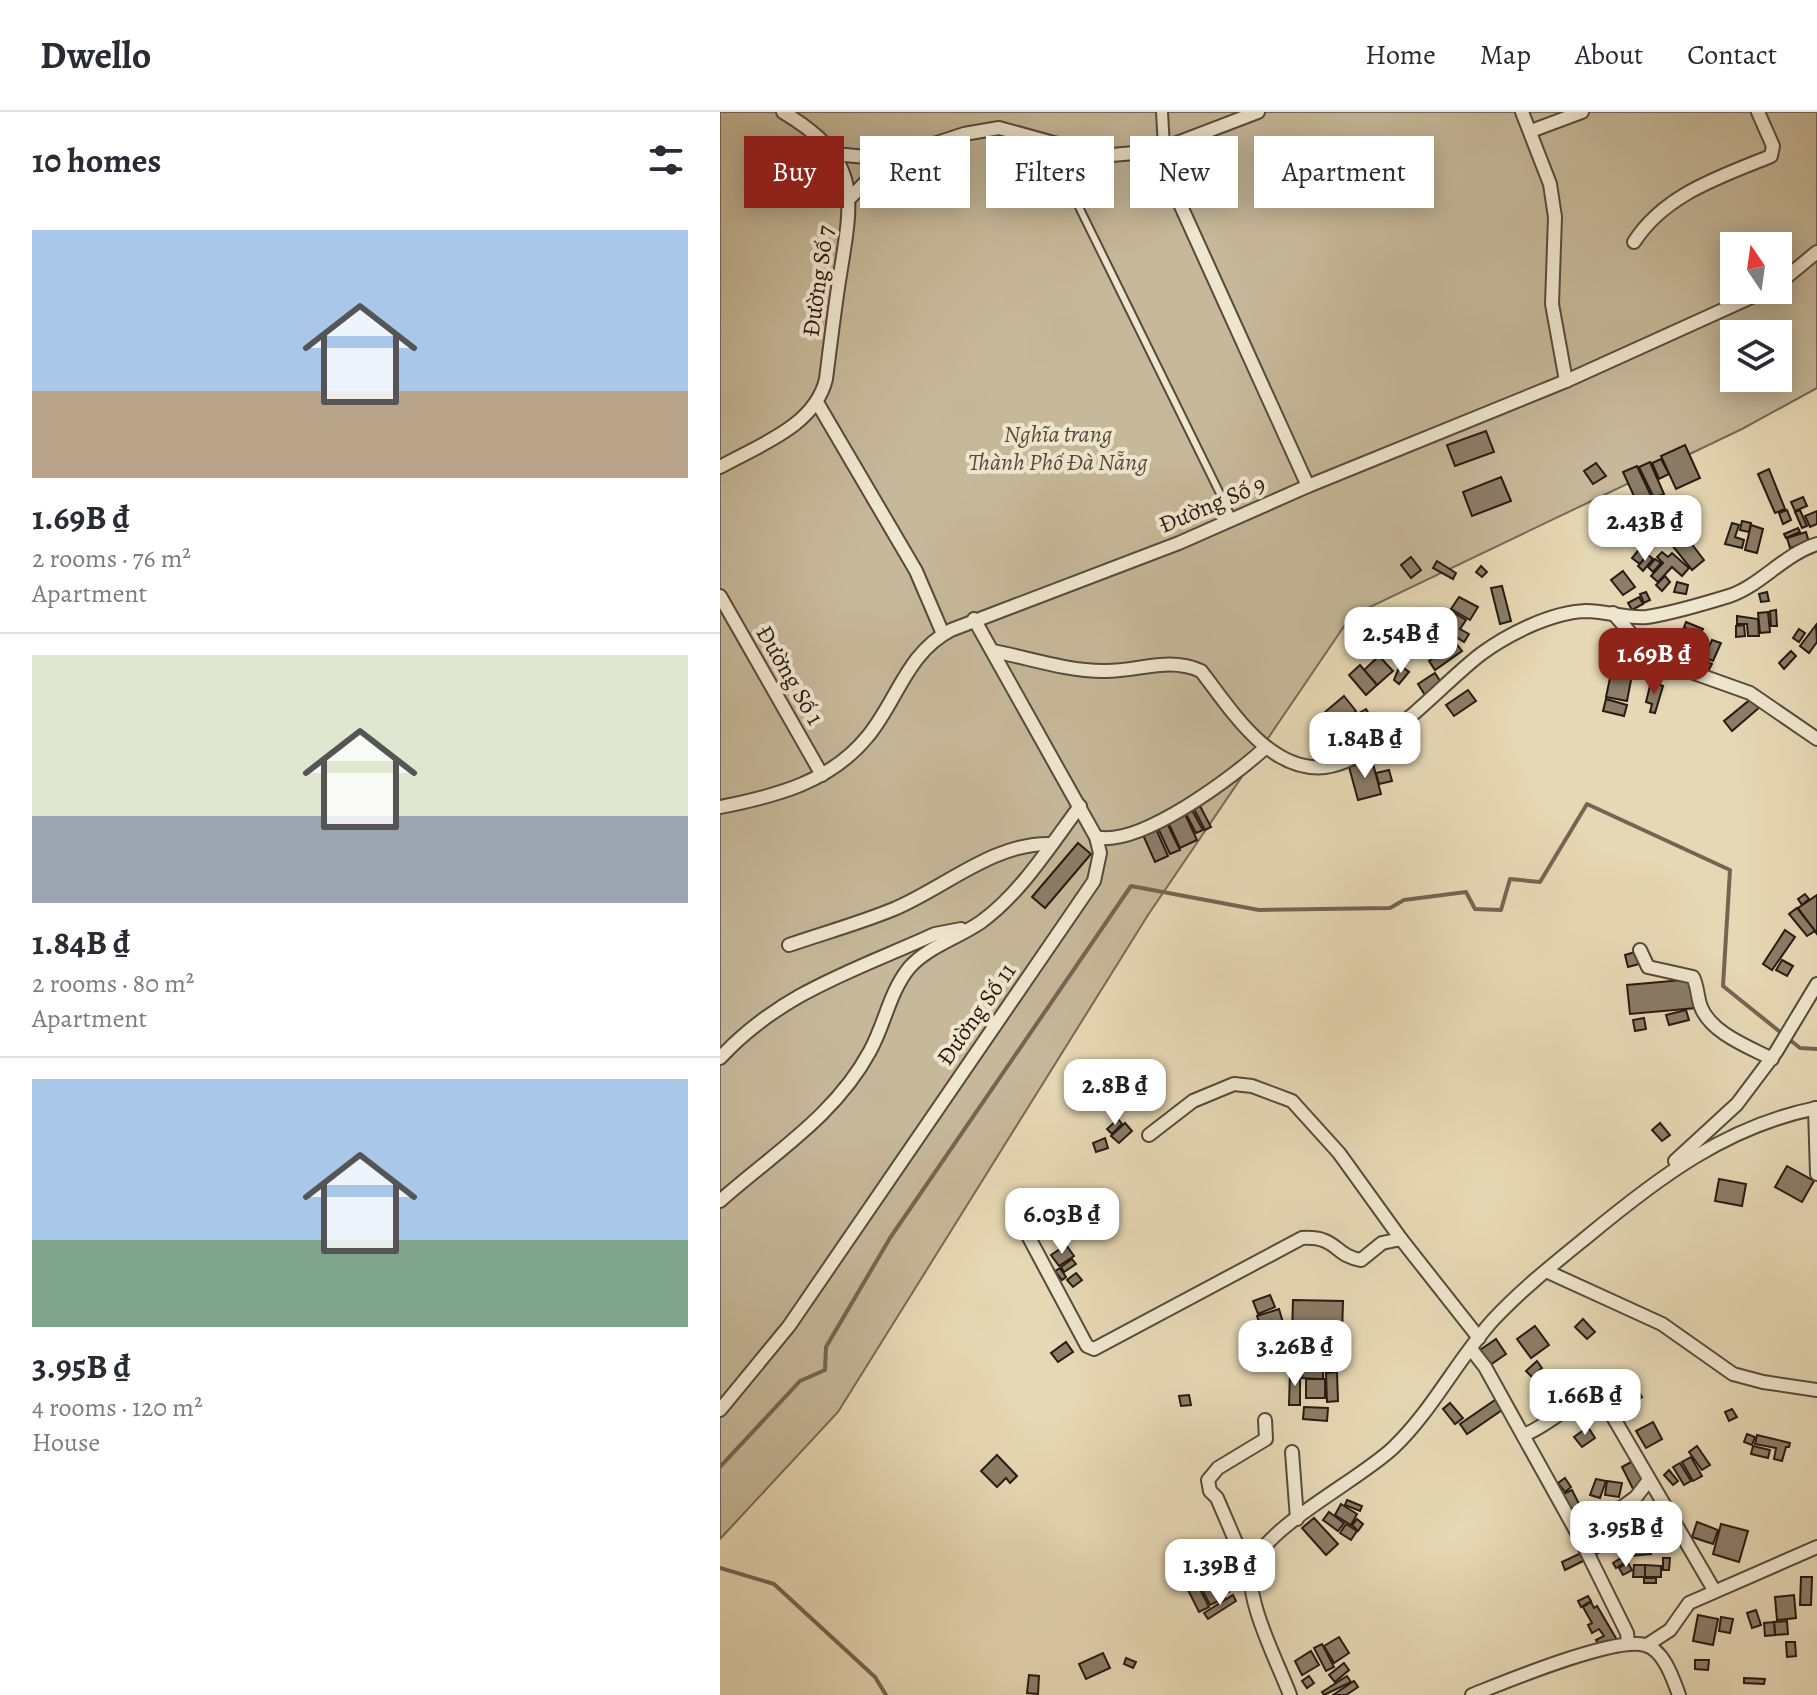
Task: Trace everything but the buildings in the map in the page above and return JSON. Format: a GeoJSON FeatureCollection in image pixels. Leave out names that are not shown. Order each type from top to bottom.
{"type":"FeatureCollection","features":[{"type":"Feature","properties":{"kind":"street"},"geometry":{"type":"LineString","coordinates":[[783,112],[815,136]]}},
{"type":"Feature","properties":{"kind":"street"},"geometry":{"type":"LineString","coordinates":[[1161,136],[1162,112]]}},
{"type":"Feature","properties":{"kind":"street"},"geometry":{"type":"LineString","coordinates":[[1194,136],[1258,112]]}},
{"type":"Feature","properties":{"kind":"street"},"geometry":{"type":"LineString","coordinates":[[1522,112],[1550,184],[1555,217],[1552,304],[1566,381]]}},
{"type":"Feature","properties":{"kind":"street"},"geometry":{"type":"LineString","coordinates":[[1531,131],[1582,112]]}},
{"type":"Feature","properties":{"kind":"street"},"geometry":{"type":"LineString","coordinates":[[1634,242],[1649,218],[1698,186],[1771,156],[1773,146],[1758,112]]}},
{"type":"Feature","properties":{"kind":"street"},"geometry":{"type":"LineString","coordinates":[[958,136],[999,128],[1027,136]]}},
{"type":"Feature","properties":{"kind":"street","name":"Đường Số 7"},"geometry":{"type":"LineString","coordinates":[[818,404],[826,379],[851,197],[844,179]]}},
{"type":"Feature","properties":{"kind":"street"},"geometry":{"type":"LineString","coordinates":[[851,197],[860,188]]}},
{"type":"Feature","properties":{"kind":"street"},"geometry":{"type":"LineString","coordinates":[[1186,208],[1308,486]]}},
{"type":"Feature","properties":{"kind":"street"},"geometry":{"type":"LineString","coordinates":[[1792,273],[1817,252]]}},
{"type":"Feature","properties":{"kind":"street","name":"Đường Số 9"},"geometry":{"type":"LineString","coordinates":[[720,807],[782,794],[822,775],[869,735],[912,662],[943,634],[974,619],[1233,520],[1308,486],[1566,381],[1736,304]]}},
{"type":"Feature","properties":{"kind":"street"},"geometry":{"type":"LineString","coordinates":[[720,467],[791,427],[818,404],[916,571],[943,634]]}},
{"type":"Feature","properties":{"kind":"street"},"geometry":{"type":"LineString","coordinates":[[993,651],[1105,672],[1167,663],[1187,665],[1201,671],[1266,747],[1290,761],[1325,767],[1343,762],[1397,730],[1483,652],[1516,634],[1572,613],[1644,617],[1733,595],[1796,550],[1817,544]]}},
{"type":"Feature","properties":{"kind":"street","name":"Đường Số 1"},"geometry":{"type":"LineString","coordinates":[[720,596],[822,775]]}},
{"type":"Feature","properties":{"kind":"street"},"geometry":{"type":"LineString","coordinates":[[1613,613],[1652,658],[1750,693],[1817,739]]}},
{"type":"Feature","properties":{"kind":"street","name":"Đường Số 11"},"geometry":{"type":"LineString","coordinates":[[720,1410],[789,1326],[1094,881],[1100,853],[1096,837],[974,619]]}},
{"type":"Feature","properties":{"kind":"street"},"geometry":{"type":"LineString","coordinates":[[1096,837],[1122,839],[1139,832],[1232,779],[1266,747]]}},
{"type":"Feature","properties":{"kind":"street"},"geometry":{"type":"LineString","coordinates":[[720,1201],[776,1158],[828,1110],[870,1051],[892,996],[910,968],[982,921],[1029,874],[1080,806]]}},
{"type":"Feature","properties":{"kind":"street"},"geometry":{"type":"LineString","coordinates":[[789,945],[894,909],[998,854],[1029,843],[1052,844]]}},
{"type":"Feature","properties":{"kind":"street"},"geometry":{"type":"LineString","coordinates":[[720,1058],[744,1032],[791,998],[935,934],[971,928]]}},
{"type":"Feature","properties":{"kind":"street"},"geometry":{"type":"LineString","coordinates":[[1640,950],[1648,967],[1693,977],[1700,1006],[1710,1021],[1732,1038],[1774,1056]]}},
{"type":"Feature","properties":{"kind":"street"},"geometry":{"type":"LineString","coordinates":[[1250,1575],[1260,1552],[1297,1519],[1392,1449],[1479,1338],[1546,1271],[1649,1185],[1737,1104],[1774,1056],[1817,984]]}},
{"type":"Feature","properties":{"kind":"street"},"geometry":{"type":"LineString","coordinates":[[1149,1135],[1193,1101],[1234,1084],[1252,1086],[1292,1101],[1339,1153],[1401,1239],[1479,1338]]}},
{"type":"Feature","properties":{"kind":"street"},"geometry":{"type":"LineString","coordinates":[[1649,1185],[1710,1145],[1755,1124],[1816,1108],[1817,1174]]}},
{"type":"Feature","properties":{"kind":"street"},"geometry":{"type":"LineString","coordinates":[[1025,1230],[1087,1346],[1094,1349],[1302,1238],[1322,1237],[1353,1259],[1361,1260],[1382,1243],[1401,1239]]}},
{"type":"Feature","properties":{"kind":"street"},"geometry":{"type":"LineString","coordinates":[[1546,1271],[1662,1324],[1733,1374],[1817,1390]]}},
{"type":"Feature","properties":{"kind":"street"},"geometry":{"type":"LineString","coordinates":[[1471,1349],[1485,1367],[1580,1538],[1627,1633],[1628,1643]]}},
{"type":"Feature","properties":{"kind":"street"},"geometry":{"type":"LineString","coordinates":[[1523,1435],[1536,1432],[1577,1402],[1597,1395],[1625,1432],[1649,1480],[1714,1590]]}},
{"type":"Feature","properties":{"kind":"street"},"geometry":{"type":"LineString","coordinates":[[1265,1420],[1266,1439],[1218,1468],[1208,1480],[1210,1491],[1217,1498],[1250,1575],[1255,1601],[1290,1695]]}},
{"type":"Feature","properties":{"kind":"street"},"geometry":{"type":"LineString","coordinates":[[1292,1452],[1297,1519]]}},
{"type":"Feature","properties":{"kind":"street"},"geometry":{"type":"LineString","coordinates":[[1580,1538],[1636,1497],[1649,1480]]}},
{"type":"Feature","properties":{"kind":"street"},"geometry":{"type":"LineString","coordinates":[[1647,1645],[1670,1630],[1689,1603],[1817,1547]]}},
{"type":"Feature","properties":{"kind":"street"},"geometry":{"type":"LineString","coordinates":[[1472,1695],[1533,1671],[1628,1643],[1647,1645],[1658,1653],[1679,1695]]}},
{"type":"Feature","properties":{"kind":"lane"},"geometry":{"type":"LineString","coordinates":[[1079,208],[1233,520]]}},
{"type":"Feature","properties":{"kind":"green space","name":"Nghĩa trang Thành Phố Đà Nẵng"},"geometry":{"type":"Polygon","coordinates":[[[720,112],[1817,112],[1817,388],[1742,429],[1351,616],[1148,915],[838,1412],[720,1539],[720,112]]]}},
{"type":"Feature","properties":{"kind":"waterway"},"geometry":{"type":"LineString","coordinates":[[720,1467],[800,1381],[825,1370],[826,1347],[890,1238],[1131,886],[1259,910],[1390,908],[1404,900],[1466,892],[1475,909],[1501,910],[1510,879],[1540,882],[1587,804],[1730,870],[1723,986],[1800,1048],[1817,1049]]}},
{"type":"Feature","properties":{"kind":"waterway"},"geometry":{"type":"LineString","coordinates":[[720,1568],[774,1584],[875,1677],[886,1695]]}}]}
